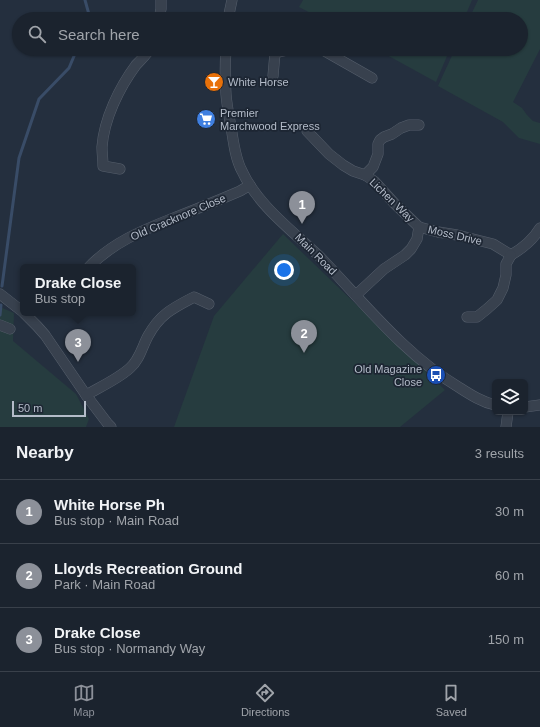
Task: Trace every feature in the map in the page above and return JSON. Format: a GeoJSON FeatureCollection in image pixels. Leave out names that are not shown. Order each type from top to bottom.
{"type":"FeatureCollection","features":[{"type":"Feature","properties":{"kind":"street"},"geometry":{"type":"LineString","coordinates":[[160,12],[161,0]]}},
{"type":"Feature","properties":{"kind":"street"},"geometry":{"type":"LineString","coordinates":[[229,12],[232,0]]}},
{"type":"Feature","properties":{"kind":"street"},"geometry":{"type":"LineString","coordinates":[[120,169],[103,166],[102,147],[106,124],[124,84],[144,56]]}},
{"type":"Feature","properties":{"kind":"street","name":"Main Road"},"geometry":{"type":"LineString","coordinates":[[226,56],[227,106],[235,151],[241,169],[250,186],[261,201],[310,248],[401,343],[423,363],[465,391],[492,404]]}},
{"type":"Feature","properties":{"kind":"street"},"geometry":{"type":"LineString","coordinates":[[273,76],[274,56]]}},
{"type":"Feature","properties":{"kind":"street"},"geometry":{"type":"LineString","coordinates":[[333,56],[372,78]]}},
{"type":"Feature","properties":{"kind":"street"},"geometry":{"type":"LineString","coordinates":[[365,175],[373,167],[378,154],[378,144],[380,140],[401,128],[409,125],[419,125]]}},
{"type":"Feature","properties":{"kind":"street","name":"Lichen Way"},"geometry":{"type":"LineString","coordinates":[[307,131],[329,154],[343,165],[365,175],[374,181],[395,204],[420,227]]}},
{"type":"Feature","properties":{"kind":"street","name":"Old Cracknore Close"},"geometry":{"type":"LineString","coordinates":[[93,264],[127,238],[147,228],[250,186]]}},
{"type":"Feature","properties":{"kind":"street","name":"Moss Drive"},"geometry":{"type":"LineString","coordinates":[[356,295],[384,269],[411,250],[417,239],[420,227],[493,244],[511,255]]}},
{"type":"Feature","properties":{"kind":"street"},"geometry":{"type":"LineString","coordinates":[[467,318],[477,317],[497,300],[503,288],[506,275],[506,264],[511,255],[522,248],[535,236],[540,228]]}},
{"type":"Feature","properties":{"kind":"street"},"geometry":{"type":"LineString","coordinates":[[0,294],[20,309]]}},
{"type":"Feature","properties":{"kind":"street"},"geometry":{"type":"LineString","coordinates":[[86,395],[115,379],[130,368],[136,361],[147,337],[158,320],[170,310],[194,297],[209,304]]}},
{"type":"Feature","properties":{"kind":"street"},"geometry":{"type":"LineString","coordinates":[[28,316],[45,335],[108,426]]}},
{"type":"Feature","properties":{"kind":"street"},"geometry":{"type":"LineString","coordinates":[[528,407],[540,405]]}},
{"type":"Feature","properties":{"kind":"street"},"geometry":{"type":"LineString","coordinates":[[506,427],[508,415]]}},
{"type":"Feature","properties":{"kind":"green space"},"geometry":{"type":"Polygon","coordinates":[[[303,0],[472,0],[467,12],[309,12],[299,7],[303,0]]]}},
{"type":"Feature","properties":{"kind":"green space"},"geometry":{"type":"Polygon","coordinates":[[[478,0],[540,0],[540,49],[513,102],[522,108],[533,121],[540,123],[540,144],[519,138],[503,122],[438,86],[452,56],[528,56],[528,12],[472,12],[478,0]]]}},
{"type":"Feature","properties":{"kind":"green space"},"geometry":{"type":"Polygon","coordinates":[[[389,56],[447,56],[436,82],[389,56]]]}},
{"type":"Feature","properties":{"kind":"green space"},"geometry":{"type":"Polygon","coordinates":[[[283,234],[445,390],[400,427],[174,427],[214,316],[283,234]]]}},
{"type":"Feature","properties":{"kind":"green space"},"geometry":{"type":"Polygon","coordinates":[[[0,307],[14,313],[13,341],[76,394],[89,419],[86,427],[0,427],[0,307]]]}},
{"type":"Feature","properties":{"kind":"waterway"},"geometry":{"type":"LineString","coordinates":[[85,0],[88,12]]}},
{"type":"Feature","properties":{"kind":"waterway"},"geometry":{"type":"LineString","coordinates":[[2,286],[19,158],[39,99],[69,68],[74,56]]}},
{"type":"Feature","properties":{"kind":"waterway"},"geometry":{"type":"LineString","coordinates":[[0,315],[1,305]]}},
{"type":"Feature","properties":{"kind":"place","name":"White Horse"},"geometry":{"type":"Point","coordinates":[214,82]}},
{"type":"Feature","properties":{"kind":"place","name":"Premier Marchwood Express"},"geometry":{"type":"Point","coordinates":[206,119]}},
{"type":"Feature","properties":{"kind":"place","name":"White Horse Ph"},"geometry":{"type":"Point","coordinates":[302,224]}},
{"type":"Feature","properties":{"kind":"place","name":"Lloyds Recreation Ground"},"geometry":{"type":"Point","coordinates":[304,353]}},
{"type":"Feature","properties":{"kind":"place","name":"Drake Close"},"geometry":{"type":"Point","coordinates":[78,362]}},
{"type":"Feature","properties":{"kind":"place","name":"Old Magazine Close"},"geometry":{"type":"Point","coordinates":[436,375]}}]}
